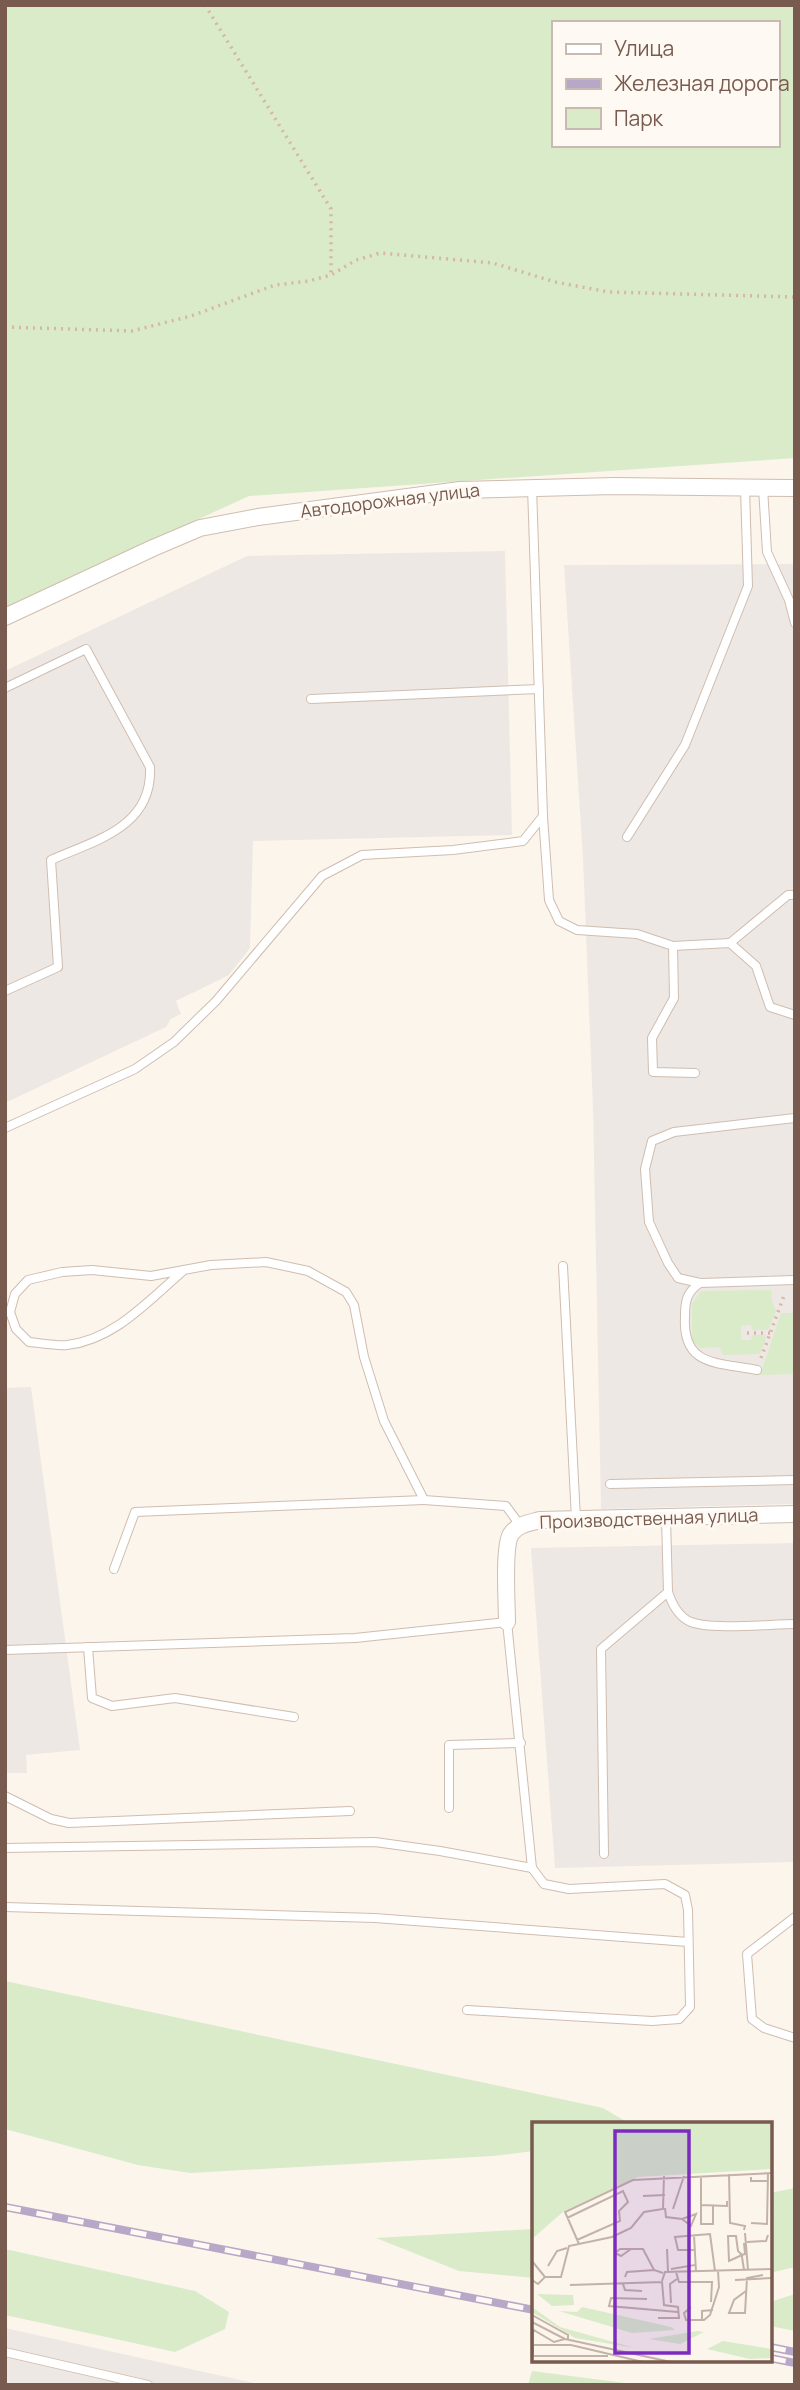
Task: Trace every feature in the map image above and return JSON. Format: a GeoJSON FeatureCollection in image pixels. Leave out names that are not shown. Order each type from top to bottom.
{"type":"FeatureCollection","features":[{"type":"Feature","properties":{"kind":"street","name":"Автодорожная улица"},"geometry":{"type":"LineString","coordinates":[[5,617],[200,528],[258,517],[460,490],[532,487],[795,488]]}},
{"type":"Feature","properties":{"kind":"street","name":"Производственная улица"},"geometry":{"type":"LineString","coordinates":[[507,1622],[507,1550],[510,1535],[520,1525],[540,1520],[795,1514]]}},
{"type":"Feature","properties":{"kind":"lane"},"geometry":{"type":"LineString","coordinates":[[532,487],[548,900],[559,921],[577,930],[637,934],[673,946],[730,943],[789,895],[795,895]]}},
{"type":"Feature","properties":{"kind":"lane"},"geometry":{"type":"LineString","coordinates":[[627,837],[685,745],[748,586],[744,488]]}},
{"type":"Feature","properties":{"kind":"lane"},"geometry":{"type":"LineString","coordinates":[[763,488],[766,552],[789,600],[795,623]]}},
{"type":"Feature","properties":{"kind":"lane"},"geometry":{"type":"LineString","coordinates":[[5,688],[86,649],[150,767],[151,786],[141,808],[124,826],[51,860],[58,967],[5,991]]}},
{"type":"Feature","properties":{"kind":"lane"},"geometry":{"type":"LineString","coordinates":[[311,699],[539,689]]}},
{"type":"Feature","properties":{"kind":"lane"},"geometry":{"type":"LineString","coordinates":[[5,1128],[135,1069],[174,1042],[216,1001],[322,876],[362,855],[523,841],[543,816]]}},
{"type":"Feature","properties":{"kind":"lane"},"geometry":{"type":"LineString","coordinates":[[730,943],[756,966],[770,1007],[795,1015]]}},
{"type":"Feature","properties":{"kind":"lane"},"geometry":{"type":"LineString","coordinates":[[673,946],[674,998],[652,1038],[653,1072],[695,1073]]}},
{"type":"Feature","properties":{"kind":"lane"},"geometry":{"type":"LineString","coordinates":[[792,1280],[700,1283],[678,1278],[649,1222],[645,1169],[652,1140],[674,1132],[795,1118]]}},
{"type":"Feature","properties":{"kind":"lane"},"geometry":{"type":"LineString","coordinates":[[182,1272],[123,1324],[91,1339],[67,1345],[29,1342],[16,1329],[10,1312],[15,1294],[28,1280],[62,1272],[92,1270],[151,1276],[211,1265],[265,1262],[308,1270],[346,1292],[354,1305],[364,1357],[384,1421],[424,1500]]}},
{"type":"Feature","properties":{"kind":"lane"},"geometry":{"type":"LineString","coordinates":[[564,1266],[576,1519]]}},
{"type":"Feature","properties":{"kind":"lane"},"geometry":{"type":"LineString","coordinates":[[700,1283],[690,1290],[685,1301],[684,1333],[688,1347],[695,1354],[709,1360],[757,1370]]}},
{"type":"Feature","properties":{"kind":"lane"},"geometry":{"type":"LineString","coordinates":[[610,1484],[795,1480]]}},
{"type":"Feature","properties":{"kind":"lane"},"geometry":{"type":"LineString","coordinates":[[114,1569],[135,1512],[424,1500],[506,1506],[520,1525]]}},
{"type":"Feature","properties":{"kind":"lane"},"geometry":{"type":"LineString","coordinates":[[666,1518],[668,1592],[676,1609],[689,1621],[705,1625],[795,1624]]}},
{"type":"Feature","properties":{"kind":"lane"},"geometry":{"type":"LineString","coordinates":[[604,1854],[601,1649],[668,1592]]}},
{"type":"Feature","properties":{"kind":"lane"},"geometry":{"type":"LineString","coordinates":[[5,1650],[355,1638],[507,1622],[532,1868],[544,1884],[569,1889],[665,1884],[685,1895],[688,1909],[690,2007],[679,2019],[652,2021],[467,2010]]}},
{"type":"Feature","properties":{"kind":"lane"},"geometry":{"type":"LineString","coordinates":[[88,1647],[92,1698],[112,1706],[175,1698],[294,1717]]}},
{"type":"Feature","properties":{"kind":"lane"},"geometry":{"type":"LineString","coordinates":[[449,1808],[449,1745],[521,1743]]}},
{"type":"Feature","properties":{"kind":"lane"},"geometry":{"type":"LineString","coordinates":[[5,1796],[51,1819],[69,1823],[350,1811]]}},
{"type":"Feature","properties":{"kind":"lane"},"geometry":{"type":"LineString","coordinates":[[5,1848],[375,1842],[532,1868]]}},
{"type":"Feature","properties":{"kind":"lane"},"geometry":{"type":"LineString","coordinates":[[5,1908],[375,1918],[688,1942]]}},
{"type":"Feature","properties":{"kind":"lane"},"geometry":{"type":"LineString","coordinates":[[795,1917],[747,1954],[752,2019],[764,2028],[795,2038]]}},
{"type":"Feature","properties":{"kind":"lane"},"geometry":{"type":"LineString","coordinates":[[5,2352],[148,2385]]}},
{"type":"Feature","properties":{"kind":"path"},"geometry":{"type":"LineString","coordinates":[[205,5],[331,209],[331,275]]}},
{"type":"Feature","properties":{"kind":"path"},"geometry":{"type":"LineString","coordinates":[[5,327],[132,331],[191,316],[275,285],[331,275],[356,260],[380,253],[493,262],[555,282],[609,292],[795,297]]}},
{"type":"Feature","properties":{"kind":"path"},"geometry":{"type":"LineString","coordinates":[[757,1370],[792,1280]]}},
{"type":"Feature","properties":{"kind":"path"},"geometry":{"type":"LineString","coordinates":[[747,1333],[771,1333]]}},
{"type":"Feature","properties":{"kind":"shaded area"},"geometry":{"type":"Polygon","coordinates":[[[505,551],[512,835],[253,841],[250,948],[229,975],[176,1001],[181,1014],[171,1019],[166,1027],[5,1103],[5,671],[247,556],[505,551]]]}},
{"type":"Feature","properties":{"kind":"shaded area"},"geometry":{"type":"Polygon","coordinates":[[[795,564],[795,1504],[601,1509],[593,1108],[583,859],[564,565],[795,564]]]}},
{"type":"Feature","properties":{"kind":"shaded area"},"geometry":{"type":"Polygon","coordinates":[[[31,1387],[80,1750],[26,1755],[27,1773],[5,1773],[5,1388],[31,1387]]]}},
{"type":"Feature","properties":{"kind":"shaded area"},"geometry":{"type":"Polygon","coordinates":[[[795,1543],[795,1862],[555,1868],[531,1548],[795,1543]]]}},
{"type":"Feature","properties":{"kind":"shaded area"},"geometry":{"type":"Polygon","coordinates":[[[5,2328],[263,2385],[5,2385],[5,2328]]]}},
{"type":"Feature","properties":{"kind":"green space"},"geometry":{"type":"Polygon","coordinates":[[[5,5],[795,5],[795,458],[249,496],[5,608],[5,5]]]}},
{"type":"Feature","properties":{"kind":"green space"},"geometry":{"type":"Polygon","coordinates":[[[771,1290],[776,1311],[768,1330],[752,1330],[751,1325],[741,1326],[741,1340],[751,1340],[752,1335],[765,1335],[760,1354],[723,1355],[719,1347],[701,1348],[692,1342],[692,1304],[701,1291],[771,1290]]]}},
{"type":"Feature","properties":{"kind":"green space"},"geometry":{"type":"Polygon","coordinates":[[[781,1313],[795,1313],[795,1374],[760,1375],[781,1313]]]}},
{"type":"Feature","properties":{"kind":"green space"},"geometry":{"type":"Polygon","coordinates":[[[5,1981],[603,2108],[627,2122],[532,2122],[532,2151],[493,2156],[190,2173],[138,2165],[5,2129],[5,1981]]]}},
{"type":"Feature","properties":{"kind":"green space"},"geometry":{"type":"Polygon","coordinates":[[[795,2188],[795,2267],[772,2273],[772,2193],[795,2188]]]}},
{"type":"Feature","properties":{"kind":"green space"},"geometry":{"type":"Polygon","coordinates":[[[532,2229],[532,2278],[459,2271],[376,2238],[532,2229]]]}},
{"type":"Feature","properties":{"kind":"green space"},"geometry":{"type":"Polygon","coordinates":[[[5,2249],[195,2291],[229,2312],[225,2329],[175,2352],[5,2315],[5,2249]]]}},
{"type":"Feature","properties":{"kind":"green space"},"geometry":{"type":"Polygon","coordinates":[[[795,2294],[795,2331],[772,2326],[772,2301],[795,2294]]]}},
{"type":"Feature","properties":{"kind":"green space"},"geometry":{"type":"Polygon","coordinates":[[[532,2371],[640,2385],[528,2385],[532,2371]]]}},
{"type":"Feature","properties":{"kind":"railway"},"geometry":{"type":"LineString","coordinates":[[5,2207],[532,2310]]}},
{"type":"Feature","properties":{"kind":"railway"},"geometry":{"type":"LineString","coordinates":[[772,2347],[795,2352]]}},
{"type":"Feature","properties":{"kind":"railway"},"geometry":{"type":"LineString","coordinates":[[772,2358],[795,2363]]}}]}
